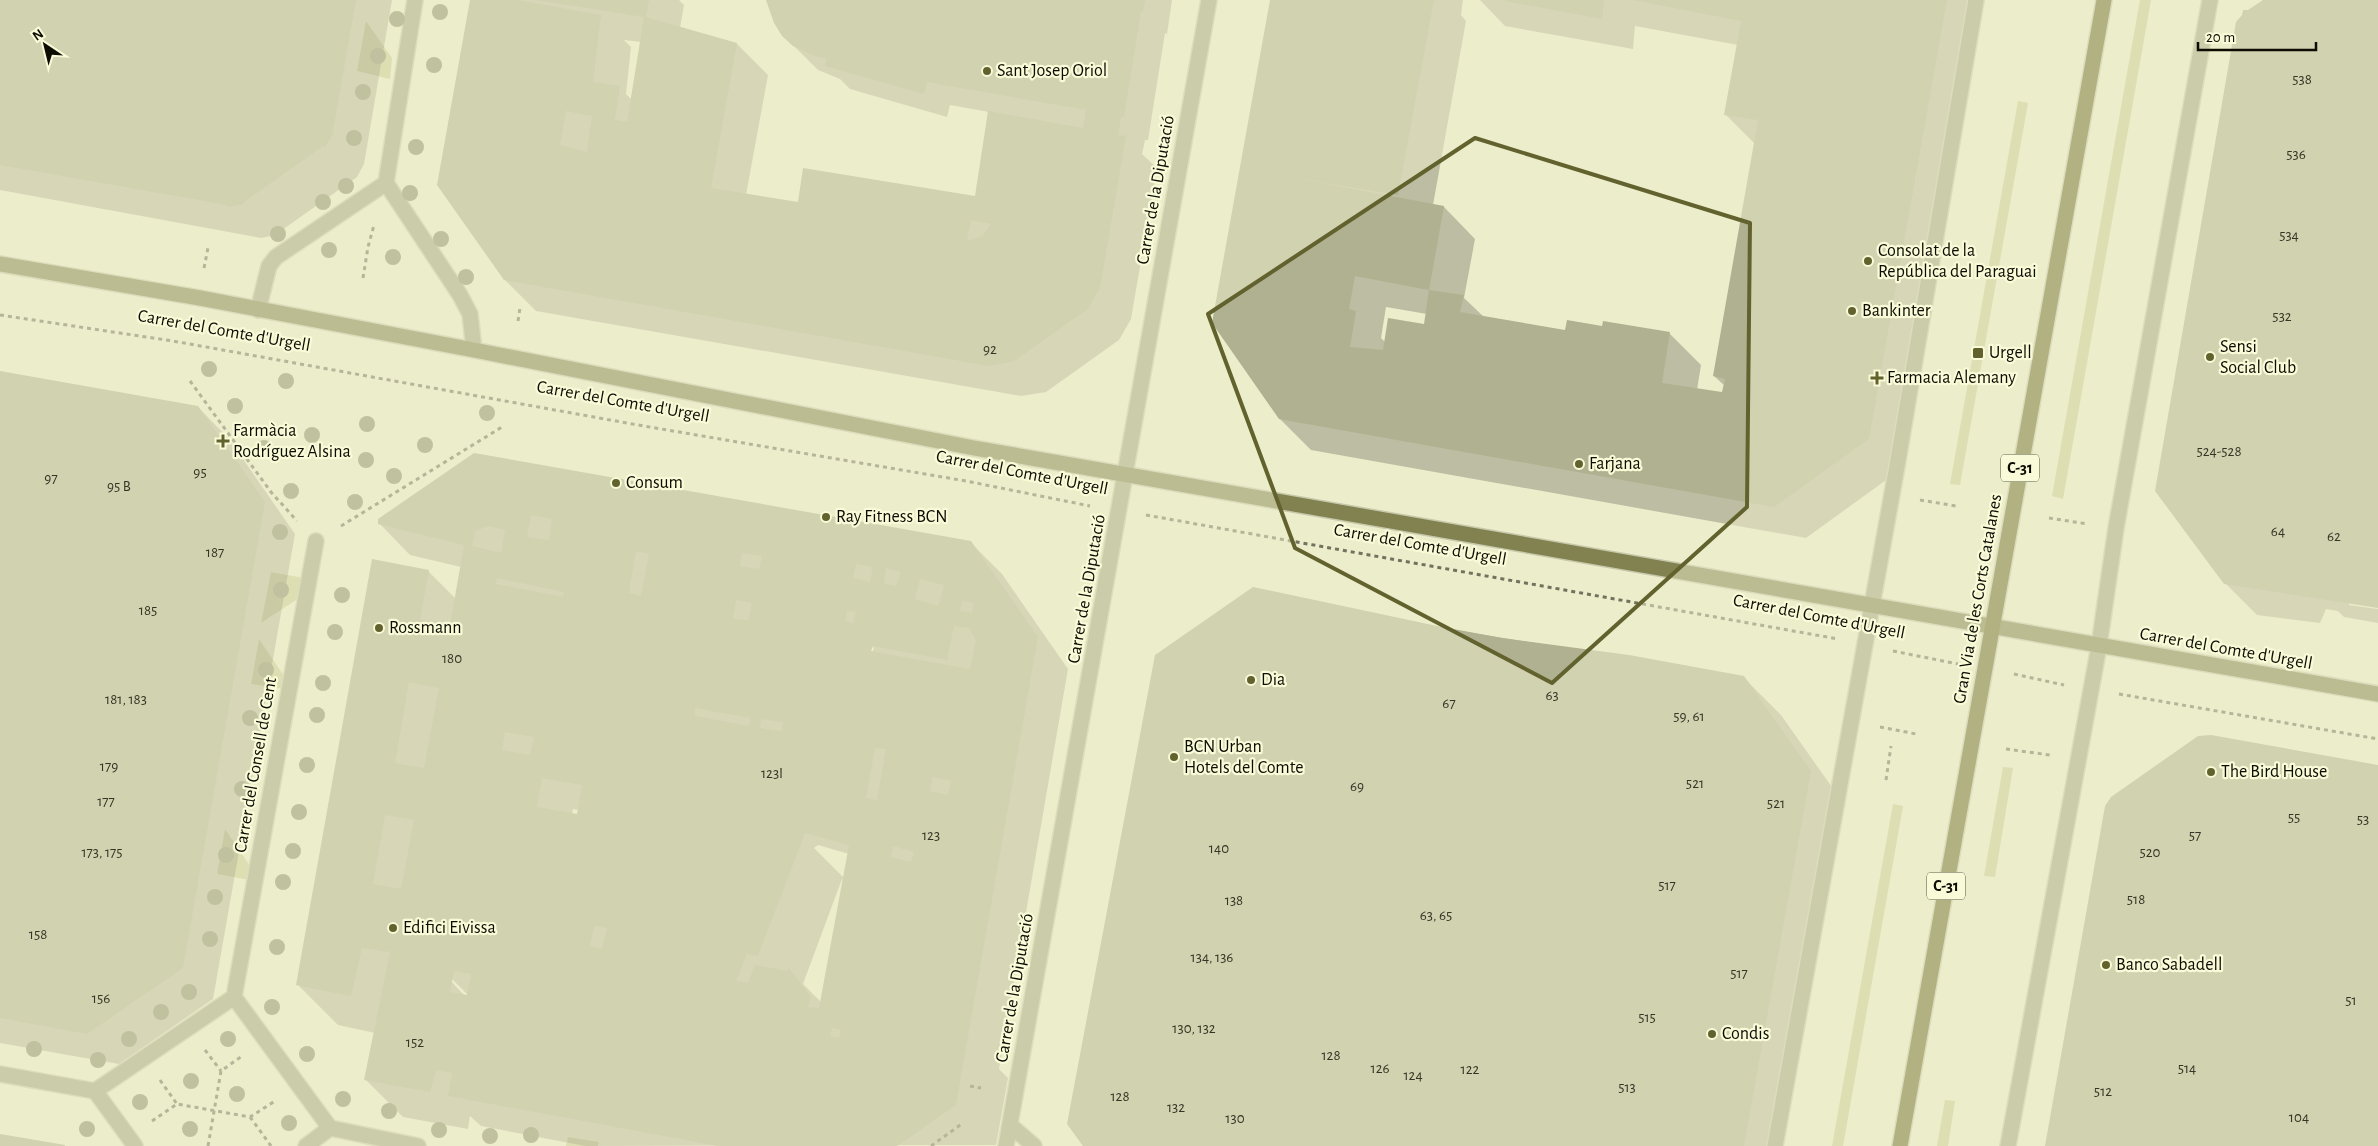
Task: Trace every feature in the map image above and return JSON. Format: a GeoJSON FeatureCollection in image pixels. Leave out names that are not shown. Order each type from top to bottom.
{"type":"FeatureCollection","features":[{"type":"Feature","properties":{"kind":"main road","name":"Gran Via de les Corts Catalanes"},"geometry":{"type":"LineString","coordinates":[[1900,1146],[2104,0]]}},
{"type":"Feature","properties":{"kind":"main road","name":"Carrer del Comte d'Urgell"},"geometry":{"type":"LineString","coordinates":[[0,264],[474,350],[974,448],[2378,694]]}},
{"type":"Feature","properties":{"kind":"street"},"geometry":{"type":"LineString","coordinates":[[415,0],[386,183],[460,295],[470,314],[474,350]]}},
{"type":"Feature","properties":{"kind":"street","name":"Carrer de la Diputació"},"geometry":{"type":"LineString","coordinates":[[1006,1146],[1209,0]]}},
{"type":"Feature","properties":{"kind":"street"},"geometry":{"type":"LineString","coordinates":[[1775,1146],[1865,644],[1870,606],[1897,466],[1976,0]]}},
{"type":"Feature","properties":{"kind":"street"},"geometry":{"type":"LineString","coordinates":[[2008,1146],[2099,646],[2116,528],[2210,0]]}},
{"type":"Feature","properties":{"kind":"street"},"geometry":{"type":"LineString","coordinates":[[258,310],[269,266],[276,257],[386,183]]}},
{"type":"Feature","properties":{"kind":"street","name":"Carrer del Consell de Cent"},"geometry":{"type":"LineString","coordinates":[[234,996],[316,541]]}},
{"type":"Feature","properties":{"kind":"street"},"geometry":{"type":"LineString","coordinates":[[95,1091],[234,996],[330,1128],[418,1146]]}},
{"type":"Feature","properties":{"kind":"street"},"geometry":{"type":"LineString","coordinates":[[0,1074],[95,1091],[132,1141]]}},
{"type":"Feature","properties":{"kind":"street"},"geometry":{"type":"LineString","coordinates":[[1010,1125],[1034,1146]]}},
{"type":"Feature","properties":{"kind":"street"},"geometry":{"type":"LineString","coordinates":[[306,1146],[330,1128]]}},
{"type":"Feature","properties":{"kind":"path"},"geometry":{"type":"LineString","coordinates":[[363,278],[368,247],[386,183]]}},
{"type":"Feature","properties":{"kind":"path"},"geometry":{"type":"LineString","coordinates":[[204,268],[208,248]]}},
{"type":"Feature","properties":{"kind":"path"},"geometry":{"type":"LineString","coordinates":[[518,321],[520,308]]}},
{"type":"Feature","properties":{"kind":"path","name":"Carrer del Comte d'Urgell"},"geometry":{"type":"LineString","coordinates":[[0,315],[297,362],[638,425],[966,481],[1120,511],[1243,531],[1865,644],[2034,678]]}},
{"type":"Feature","properties":{"kind":"path"},"geometry":{"type":"LineString","coordinates":[[190,381],[271,492],[316,541],[502,427]]}},
{"type":"Feature","properties":{"kind":"path"},"geometry":{"type":"LineString","coordinates":[[1914,500],[1956,506]]}},
{"type":"Feature","properties":{"kind":"path"},"geometry":{"type":"LineString","coordinates":[[2049,518],[2094,525]]}},
{"type":"Feature","properties":{"kind":"path"},"geometry":{"type":"LineString","coordinates":[[2115,694],[2378,740]]}},
{"type":"Feature","properties":{"kind":"path"},"geometry":{"type":"LineString","coordinates":[[1872,726],[1916,734]]}},
{"type":"Feature","properties":{"kind":"path"},"geometry":{"type":"LineString","coordinates":[[1886,780],[1892,746]]}},
{"type":"Feature","properties":{"kind":"path"},"geometry":{"type":"LineString","coordinates":[[2006,749],[2053,755]]}},
{"type":"Feature","properties":{"kind":"path"},"geometry":{"type":"LineString","coordinates":[[208,1146],[221,1071],[265,1040]]}},
{"type":"Feature","properties":{"kind":"path"},"geometry":{"type":"LineString","coordinates":[[132,1141],[177,1104],[250,1117],[300,1086]]}},
{"type":"Feature","properties":{"kind":"path"},"geometry":{"type":"LineString","coordinates":[[970,1086],[981,1088]]}},
{"type":"Feature","properties":{"kind":"path"},"geometry":{"type":"LineString","coordinates":[[250,1117],[271,1146]]}},
{"type":"Feature","properties":{"kind":"path"},"geometry":{"type":"LineString","coordinates":[[931,1146],[963,1123]]}},
{"type":"Feature","properties":{"kind":"highlighted area"},"geometry":{"type":"Polygon","coordinates":[[[1475,138],[1750,223],[1747,507],[1552,683],[1295,548],[1208,314],[1475,138]]]}},
{"type":"Feature","properties":{"kind":"green space"},"geometry":{"type":"Polygon","coordinates":[[[2140,0],[2151,0],[2063,499],[2052,496],[2140,0]]]}},
{"type":"Feature","properties":{"kind":"green space"},"geometry":{"type":"Polygon","coordinates":[[[366,21],[392,58],[390,79],[357,71],[366,21]]]}},
{"type":"Feature","properties":{"kind":"green space"},"geometry":{"type":"Polygon","coordinates":[[[2018,101],[2028,103],[1960,485],[1950,484],[2018,101]]]}},
{"type":"Feature","properties":{"kind":"green space"},"geometry":{"type":"Polygon","coordinates":[[[271,572],[304,578],[302,596],[261,623],[271,572]]]}},
{"type":"Feature","properties":{"kind":"green space"},"geometry":{"type":"Polygon","coordinates":[[[259,639],[286,679],[285,689],[251,684],[259,639]]]}},
{"type":"Feature","properties":{"kind":"green space"},"geometry":{"type":"Polygon","coordinates":[[[2003,767],[2013,768],[1995,877],[1984,876],[2003,767]]]}},
{"type":"Feature","properties":{"kind":"green space"},"geometry":{"type":"Polygon","coordinates":[[[1893,804],[1903,806],[1843,1146],[1832,1146],[1893,804]]]}},
{"type":"Feature","properties":{"kind":"green space"},"geometry":{"type":"Polygon","coordinates":[[[225,829],[252,869],[249,880],[217,874],[225,829]]]}},
{"type":"Feature","properties":{"kind":"green space"},"geometry":{"type":"Polygon","coordinates":[[[1945,1100],[1955,1101],[1948,1146],[1937,1146],[1945,1100]]]}},
{"type":"Feature","properties":{"kind":"green space"},"geometry":{"type":"Polygon","coordinates":[[[568,1137],[599,1142],[598,1146],[566,1146],[568,1137]]]}},
{"type":"Feature","properties":{"kind":"building"},"geometry":{"type":"Polygon","coordinates":[[[0,0],[356,0],[334,132],[325,147],[323,146],[244,202],[244,204],[228,207],[227,205],[0,165],[0,0]]]}},
{"type":"Feature","properties":{"kind":"building"},"geometry":{"type":"Polygon","coordinates":[[[470,0],[518,0],[601,15],[593,82],[620,86],[615,120],[627,122],[644,17],[536,0],[649,0],[646,17],[737,43],[711,188],[798,202],[803,168],[975,196],[988,111],[1083,128],[1086,110],[927,82],[924,94],[825,66],[826,58],[814,56],[793,46],[782,36],[774,23],[766,0],[1145,0],[1143,12],[1141,11],[1124,117],[1121,117],[1118,135],[1126,136],[1100,288],[1088,309],[1014,361],[989,366],[504,280],[437,185],[470,0]],[[566,111],[560,145],[587,152],[592,116],[566,111]],[[971,220],[967,241],[982,236],[991,224],[971,220]]]}},
{"type":"Feature","properties":{"kind":"building"},"geometry":{"type":"Polygon","coordinates":[[[1270,0],[1434,0],[1398,195],[1290,177],[1444,206],[1429,290],[1464,295],[1460,312],[1565,330],[1567,320],[1602,326],[1603,321],[1670,332],[1662,383],[1722,392],[1725,379],[1713,376],[1758,120],[1724,115],[1741,21],[1633,0],[1947,0],[1869,439],[1774,507],[1279,419],[1212,323],[1270,0]],[[1355,276],[1349,309],[1356,311],[1350,347],[1383,350],[1388,318],[1424,324],[1429,290],[1355,276]]]}},
{"type":"Feature","properties":{"kind":"building"},"geometry":{"type":"Polygon","coordinates":[[[1505,0],[1604,0],[1602,19],[1505,0]]]}},
{"type":"Feature","properties":{"kind":"building"},"geometry":{"type":"Polygon","coordinates":[[[2263,0],[2378,0],[2378,608],[2224,584],[2155,491],[2236,22],[2242,15],[2243,10],[2248,10],[2263,0]]]}},
{"type":"Feature","properties":{"kind":"building"},"geometry":{"type":"Polygon","coordinates":[[[0,371],[198,406],[265,502],[183,968],[87,1034],[0,1018],[0,371]]]}},
{"type":"Feature","properties":{"kind":"building"},"geometry":{"type":"Polygon","coordinates":[[[474,453],[971,541],[1038,637],[956,1105],[897,1146],[718,1146],[448,1096],[452,1073],[436,1070],[430,1092],[364,1080],[390,952],[362,948],[351,996],[296,985],[372,559],[429,570],[420,620],[450,625],[464,545],[378,524],[378,519],[474,453]],[[531,515],[527,537],[549,540],[552,519],[531,515]],[[489,526],[475,531],[472,546],[501,553],[505,530],[489,526]],[[636,551],[629,593],[641,596],[649,554],[636,551]],[[742,553],[740,566],[759,569],[762,556],[742,553]],[[856,564],[853,578],[870,582],[873,567],[856,564]],[[886,568],[884,584],[896,586],[901,572],[886,568]],[[497,578],[496,584],[563,597],[564,592],[497,578]],[[920,579],[915,599],[938,606],[944,585],[920,579]],[[736,600],[733,619],[748,620],[752,603],[736,600]],[[962,601],[960,611],[972,613],[974,603],[962,601]],[[847,611],[845,621],[853,623],[856,612],[847,611]],[[954,626],[947,660],[873,646],[871,651],[970,669],[976,640],[969,628],[954,626]],[[409,682],[395,763],[424,768],[439,688],[409,682]],[[695,708],[695,716],[749,726],[750,718],[695,708]],[[761,719],[760,728],[782,731],[783,722],[761,719]],[[505,732],[502,750],[530,755],[534,737],[505,732]],[[875,748],[866,798],[877,800],[886,749],[875,748]],[[933,777],[930,791],[948,795],[951,781],[933,777]],[[542,778],[537,807],[577,814],[582,785],[542,778]],[[385,815],[373,884],[401,889],[414,820],[385,815]],[[805,833],[758,956],[747,954],[736,981],[748,983],[755,965],[787,971],[789,968],[811,997],[808,1007],[819,1008],[849,845],[805,833]],[[893,846],[891,857],[911,862],[914,852],[893,846]],[[594,926],[590,946],[602,949],[607,928],[594,926]],[[454,971],[450,992],[467,995],[471,974],[454,971]],[[832,1028],[830,1036],[839,1038],[841,1030],[832,1028]]]}},
{"type":"Feature","properties":{"kind":"building"},"geometry":{"type":"Polygon","coordinates":[[[1253,587],[1502,638],[1629,655],[1744,676],[1811,771],[1744,1146],[1083,1146],[1067,1124],[1155,655],[1253,587]]]}},
{"type":"Feature","properties":{"kind":"building"},"geometry":{"type":"Polygon","coordinates":[[[2211,735],[2378,765],[2378,1146],[2045,1146],[2105,806],[2111,797],[2198,736],[2211,735]]]}},
{"type":"Feature","properties":{"kind":"building"},"geometry":{"type":"Polygon","coordinates":[[[0,1134],[65,1145],[65,1146],[0,1146],[0,1134]]]}},
{"type":"Feature","properties":{"kind":"place","name":"Sant Josep Oriol"},"geometry":{"type":"Point","coordinates":[987,71]}},
{"type":"Feature","properties":{"kind":"place","name":"Consolat de la República del Paraguai"},"geometry":{"type":"Point","coordinates":[1868,261]}},
{"type":"Feature","properties":{"kind":"place","name":"Bankinter"},"geometry":{"type":"Point","coordinates":[1852,311]}},
{"type":"Feature","properties":{"kind":"place","name":"Urgell"},"geometry":{"type":"Point","coordinates":[1978,353]}},
{"type":"Feature","properties":{"kind":"place","name":"Sensi Social Club"},"geometry":{"type":"Point","coordinates":[2210,357]}},
{"type":"Feature","properties":{"kind":"place","name":"Farmacia Alemany"},"geometry":{"type":"Point","coordinates":[1877,378]}},
{"type":"Feature","properties":{"kind":"place","name":"Farmàcia Rodríguez Alsina"},"geometry":{"type":"Point","coordinates":[223,441]}},
{"type":"Feature","properties":{"kind":"place","name":"Farjana"},"geometry":{"type":"Point","coordinates":[1579,464]}},
{"type":"Feature","properties":{"kind":"place","name":"Consum"},"geometry":{"type":"Point","coordinates":[616,483]}},
{"type":"Feature","properties":{"kind":"place","name":"Ray Fitness BCN"},"geometry":{"type":"Point","coordinates":[826,517]}},
{"type":"Feature","properties":{"kind":"place","name":"Rossmann"},"geometry":{"type":"Point","coordinates":[379,628]}},
{"type":"Feature","properties":{"kind":"place","name":"Dia"},"geometry":{"type":"Point","coordinates":[1251,680]}},
{"type":"Feature","properties":{"kind":"place","name":"BCN Urban Hotels del Comte"},"geometry":{"type":"Point","coordinates":[1174,757]}},
{"type":"Feature","properties":{"kind":"place","name":"The Bird House"},"geometry":{"type":"Point","coordinates":[2211,772]}},
{"type":"Feature","properties":{"kind":"place","name":"Edifici Eivissa"},"geometry":{"type":"Point","coordinates":[393,928]}},
{"type":"Feature","properties":{"kind":"place","name":"Banco Sabadell"},"geometry":{"type":"Point","coordinates":[2106,965]}},
{"type":"Feature","properties":{"kind":"place","name":"Condis"},"geometry":{"type":"Point","coordinates":[1712,1034]}}]}
